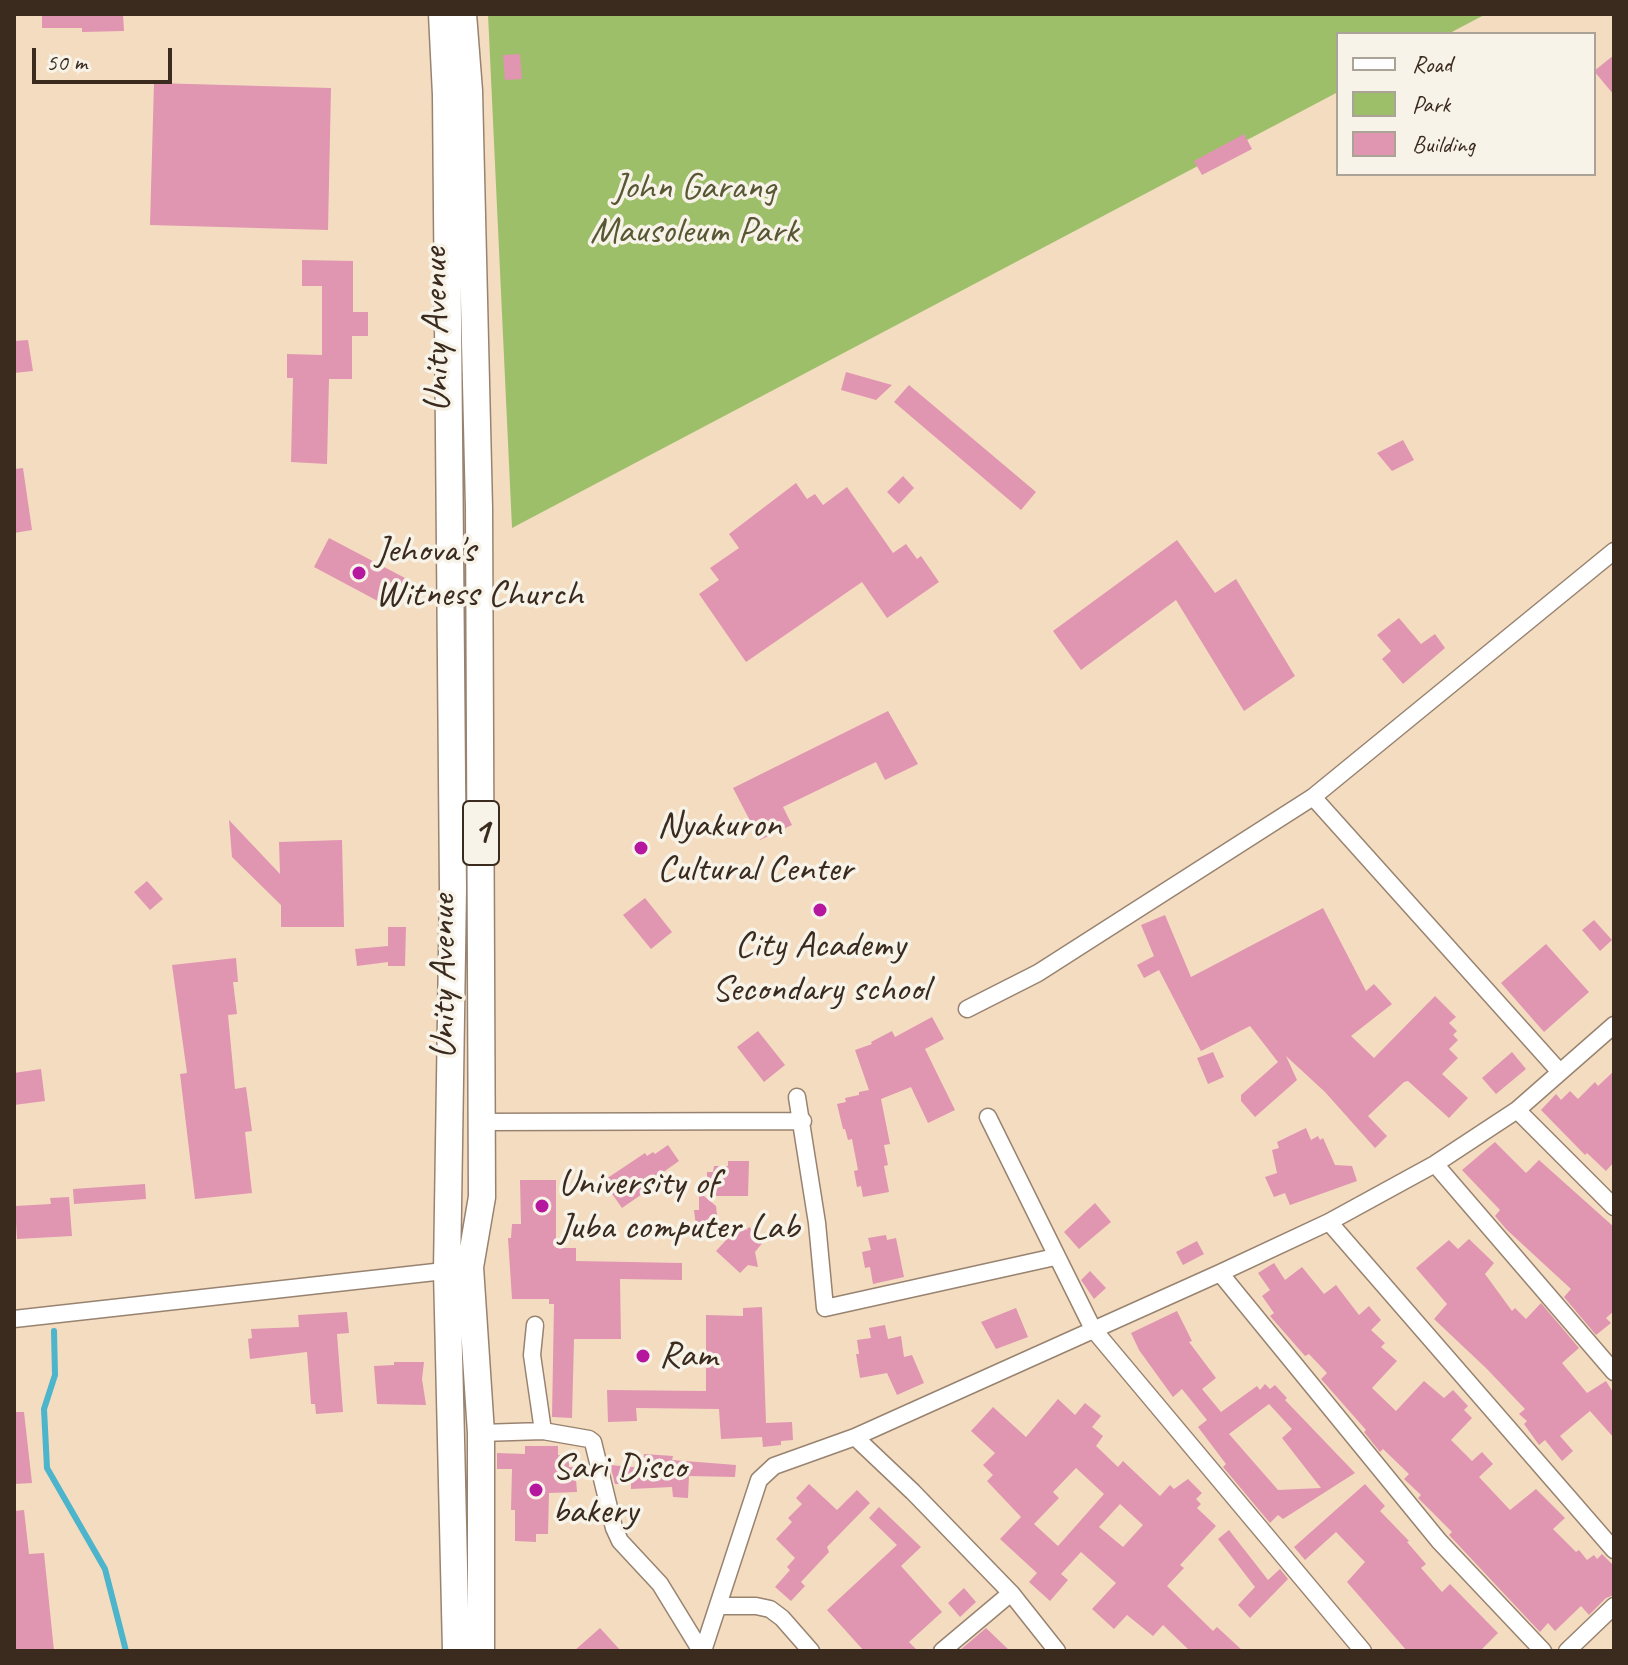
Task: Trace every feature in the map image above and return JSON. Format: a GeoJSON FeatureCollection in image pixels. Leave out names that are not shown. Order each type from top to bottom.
{"type":"FeatureCollection","features":[{"type":"Feature","properties":{"kind":"main road","name":"Unity Avenue"},"geometry":{"type":"LineString","coordinates":[[442,14],[446,110],[458,1269],[456,1651]]}},
{"type":"Feature","properties":{"kind":"main road","name":"Unity Avenue"},"geometry":{"type":"LineString","coordinates":[[463,14],[469,91],[479,508],[482,1197],[458,1269],[481,1433],[481,1651]]}},
{"type":"Feature","properties":{"kind":"street"},"geometry":{"type":"LineString","coordinates":[[967,1009],[1038,973],[1313,797],[1614,551]]}},
{"type":"Feature","properties":{"kind":"street"},"geometry":{"type":"LineString","coordinates":[[1313,797],[1559,1071]]}},
{"type":"Feature","properties":{"kind":"street"},"geometry":{"type":"LineString","coordinates":[[702,1651],[759,1480],[774,1466],[855,1437],[1329,1222],[1435,1164],[1517,1110],[1559,1071],[1613,1029]]}},
{"type":"Feature","properties":{"kind":"street"},"geometry":{"type":"LineString","coordinates":[[797,1097],[817,1223],[825,1308],[1055,1257]]}},
{"type":"Feature","properties":{"kind":"street"},"geometry":{"type":"LineString","coordinates":[[1517,1110],[1614,1207]]}},
{"type":"Feature","properties":{"kind":"street"},"geometry":{"type":"LineString","coordinates":[[988,1117],[1093,1329],[1363,1651]]}},
{"type":"Feature","properties":{"kind":"street"},"geometry":{"type":"LineString","coordinates":[[480,1122],[803,1121]]}},
{"type":"Feature","properties":{"kind":"street"},"geometry":{"type":"LineString","coordinates":[[1435,1164],[1614,1372]]}},
{"type":"Feature","properties":{"kind":"street"},"geometry":{"type":"LineString","coordinates":[[1329,1222],[1614,1550]]}},
{"type":"Feature","properties":{"kind":"street"},"geometry":{"type":"LineString","coordinates":[[14,1319],[458,1269]]}},
{"type":"Feature","properties":{"kind":"street"},"geometry":{"type":"LineString","coordinates":[[1220,1273],[1439,1541],[1543,1651]]}},
{"type":"Feature","properties":{"kind":"street"},"geometry":{"type":"LineString","coordinates":[[535,1325],[532,1355],[543,1431]]}},
{"type":"Feature","properties":{"kind":"street"},"geometry":{"type":"LineString","coordinates":[[481,1433],[543,1431],[593,1442],[620,1541],[660,1584],[702,1651]]}},
{"type":"Feature","properties":{"kind":"street"},"geometry":{"type":"LineString","coordinates":[[855,1437],[1011,1593],[1057,1651]]}},
{"type":"Feature","properties":{"kind":"street"},"geometry":{"type":"LineString","coordinates":[[942,1651],[1011,1593]]}},
{"type":"Feature","properties":{"kind":"street"},"geometry":{"type":"LineString","coordinates":[[719,1606],[770,1609],[811,1651]]}},
{"type":"Feature","properties":{"kind":"street"},"geometry":{"type":"LineString","coordinates":[[1567,1651],[1614,1606]]}},
{"type":"Feature","properties":{"kind":"green space","name":"John Garang Mausoleum Park"},"geometry":{"type":"Polygon","coordinates":[[[488,14],[1486,14],[1452,32],[1336,32],[1336,93],[512,528],[488,14]]]}},
{"type":"Feature","properties":{"kind":"building"},"geometry":{"type":"Polygon","coordinates":[[[42,14],[123,14],[124,31],[82,32],[82,28],[42,28],[42,14]]]}},
{"type":"Feature","properties":{"kind":"building"},"geometry":{"type":"Polygon","coordinates":[[[520,54],[522,79],[505,80],[503,55],[520,54]]]}},
{"type":"Feature","properties":{"kind":"building"},"geometry":{"type":"Polygon","coordinates":[[[1614,55],[1614,95],[1596,73],[1596,69],[1614,55]]]}},
{"type":"Feature","properties":{"kind":"building"},"geometry":{"type":"Polygon","coordinates":[[[154,83],[331,88],[328,230],[150,225],[154,83]]]}},
{"type":"Feature","properties":{"kind":"building"},"geometry":{"type":"Polygon","coordinates":[[[1244,134],[1252,149],[1202,175],[1194,161],[1244,134]]]}},
{"type":"Feature","properties":{"kind":"building"},"geometry":{"type":"Polygon","coordinates":[[[302,260],[353,261],[353,312],[368,312],[368,336],[352,336],[352,379],[329,379],[327,464],[291,462],[293,378],[287,378],[287,354],[322,355],[322,286],[302,286],[302,260]]]}},
{"type":"Feature","properties":{"kind":"building"},"geometry":{"type":"Polygon","coordinates":[[[28,340],[33,371],[14,373],[14,341],[28,340]]]}},
{"type":"Feature","properties":{"kind":"building"},"geometry":{"type":"Polygon","coordinates":[[[846,372],[892,385],[876,400],[841,390],[846,372]]]}},
{"type":"Feature","properties":{"kind":"building"},"geometry":{"type":"Polygon","coordinates":[[[909,385],[1036,492],[1021,510],[894,402],[909,385]]]}},
{"type":"Feature","properties":{"kind":"building"},"geometry":{"type":"Polygon","coordinates":[[[1403,440],[1414,460],[1392,471],[1377,453],[1403,440]]]}},
{"type":"Feature","properties":{"kind":"building"},"geometry":{"type":"Polygon","coordinates":[[[23,468],[32,530],[14,533],[14,469],[23,468]]]}},
{"type":"Feature","properties":{"kind":"building"},"geometry":{"type":"Polygon","coordinates":[[[903,476],[914,488],[899,504],[887,492],[903,476]]]}},
{"type":"Feature","properties":{"kind":"building"},"geometry":{"type":"Polygon","coordinates":[[[796,483],[807,499],[815,494],[823,505],[847,487],[893,553],[906,544],[917,559],[921,556],[939,582],[887,618],[862,582],[746,662],[699,594],[719,580],[710,568],[739,548],[729,534],[796,483]]]}},
{"type":"Feature","properties":{"kind":"building","name":"Jehova's Witness Church"},"geometry":{"type":"Polygon","coordinates":[[[329,538],[405,578],[389,607],[314,567],[329,538]]]}},
{"type":"Feature","properties":{"kind":"building"},"geometry":{"type":"Polygon","coordinates":[[[1177,540],[1215,593],[1236,579],[1295,676],[1244,711],[1176,600],[1081,670],[1053,631],[1177,540]]]}},
{"type":"Feature","properties":{"kind":"building"},"geometry":{"type":"Polygon","coordinates":[[[1399,618],[1421,644],[1435,634],[1445,648],[1403,684],[1382,659],[1391,651],[1377,635],[1399,618]]]}},
{"type":"Feature","properties":{"kind":"building"},"geometry":{"type":"Polygon","coordinates":[[[888,711],[918,764],[885,780],[876,762],[783,807],[792,825],[760,840],[733,788],[888,711]]]}},
{"type":"Feature","properties":{"kind":"building"},"geometry":{"type":"Polygon","coordinates":[[[229,820],[280,874],[279,842],[342,840],[344,927],[281,927],[281,905],[232,857],[229,820]]]}},
{"type":"Feature","properties":{"kind":"building"},"geometry":{"type":"Polygon","coordinates":[[[147,881],[163,899],[150,910],[134,892],[147,881]]]}},
{"type":"Feature","properties":{"kind":"building"},"geometry":{"type":"Polygon","coordinates":[[[645,898],[672,932],[651,949],[623,915],[645,898]]]}},
{"type":"Feature","properties":{"kind":"building"},"geometry":{"type":"Polygon","coordinates":[[[1323,908],[1366,991],[1374,984],[1392,1004],[1351,1036],[1374,1058],[1435,996],[1456,1017],[1449,1023],[1457,1031],[1453,1035],[1458,1040],[1449,1049],[1458,1058],[1442,1074],[1468,1098],[1449,1118],[1408,1081],[1404,1082],[1368,1116],[1387,1136],[1375,1148],[1325,1092],[1286,1056],[1297,1080],[1255,1117],[1241,1101],[1241,1095],[1278,1062],[1250,1026],[1201,1051],[1159,970],[1144,978],[1137,965],[1154,956],[1141,925],[1165,915],[1191,977],[1323,908]]]}},
{"type":"Feature","properties":{"kind":"building"},"geometry":{"type":"Polygon","coordinates":[[[1594,920],[1612,940],[1600,951],[1582,930],[1594,920]]]}},
{"type":"Feature","properties":{"kind":"building"},"geometry":{"type":"Polygon","coordinates":[[[388,927],[406,927],[405,966],[388,966],[388,962],[357,966],[355,949],[388,946],[388,927]]]}},
{"type":"Feature","properties":{"kind":"building"},"geometry":{"type":"Polygon","coordinates":[[[1546,944],[1589,992],[1544,1032],[1501,983],[1546,944]]]}},
{"type":"Feature","properties":{"kind":"building"},"geometry":{"type":"Polygon","coordinates":[[[236,958],[238,982],[233,982],[237,1014],[228,1015],[235,1089],[246,1087],[252,1131],[245,1132],[252,1193],[195,1199],[180,1074],[187,1073],[172,965],[236,958]]]}},
{"type":"Feature","properties":{"kind":"building"},"geometry":{"type":"Polygon","coordinates":[[[932,1017],[944,1039],[925,1049],[955,1110],[928,1123],[911,1087],[881,1099],[890,1144],[884,1145],[889,1192],[863,1197],[861,1186],[857,1187],[854,1171],[858,1170],[852,1139],[848,1140],[843,1129],[837,1104],[869,1090],[855,1050],[872,1044],[892,1031],[895,1037],[932,1017]]]}},
{"type":"Feature","properties":{"kind":"building"},"geometry":{"type":"Polygon","coordinates":[[[758,1031],[785,1065],[764,1082],[737,1047],[758,1031]]]}},
{"type":"Feature","properties":{"kind":"building"},"geometry":{"type":"Polygon","coordinates":[[[1213,1052],[1224,1077],[1208,1084],[1197,1058],[1213,1052]]]}},
{"type":"Feature","properties":{"kind":"building"},"geometry":{"type":"Polygon","coordinates":[[[1512,1052],[1526,1069],[1496,1094],[1482,1078],[1512,1052]]]}},
{"type":"Feature","properties":{"kind":"building"},"geometry":{"type":"Polygon","coordinates":[[[41,1069],[45,1101],[14,1105],[14,1073],[41,1069]]]}},
{"type":"Feature","properties":{"kind":"building"},"geometry":{"type":"Polygon","coordinates":[[[1614,1071],[1614,1162],[1606,1171],[1587,1153],[1585,1155],[1541,1110],[1556,1094],[1561,1100],[1570,1091],[1578,1099],[1595,1082],[1598,1086],[1614,1071]]]}},
{"type":"Feature","properties":{"kind":"building"},"geometry":{"type":"Polygon","coordinates":[[[1306,1128],[1311,1140],[1318,1136],[1320,1140],[1323,1138],[1335,1165],[1352,1166],[1357,1181],[1290,1205],[1285,1193],[1274,1197],[1265,1177],[1277,1173],[1272,1150],[1279,1148],[1277,1142],[1306,1128]]]}},
{"type":"Feature","properties":{"kind":"building"},"geometry":{"type":"Polygon","coordinates":[[[1495,1142],[1526,1173],[1539,1160],[1614,1227],[1614,1311],[1606,1318],[1611,1323],[1596,1335],[1564,1297],[1571,1289],[1507,1230],[1495,1216],[1500,1210],[1462,1170],[1495,1142]]]}},
{"type":"Feature","properties":{"kind":"building"},"geometry":{"type":"Polygon","coordinates":[[[668,1145],[679,1161],[645,1185],[655,1185],[622,1208],[603,1181],[645,1153],[647,1156],[653,1152],[655,1154],[668,1145]]]}},
{"type":"Feature","properties":{"kind":"building"},"geometry":{"type":"Polygon","coordinates":[[[728,1161],[749,1161],[748,1196],[707,1196],[707,1172],[713,1172],[714,1166],[728,1166],[728,1161]]]}},
{"type":"Feature","properties":{"kind":"building"},"geometry":{"type":"Polygon","coordinates":[[[520,1180],[556,1180],[556,1248],[576,1248],[576,1261],[682,1263],[682,1280],[620,1279],[621,1339],[574,1339],[572,1418],[552,1417],[554,1304],[549,1304],[549,1299],[512,1299],[508,1238],[511,1238],[512,1224],[521,1224],[520,1180]]]}},
{"type":"Feature","properties":{"kind":"building"},"geometry":{"type":"Polygon","coordinates":[[[145,1184],[146,1199],[74,1204],[73,1189],[145,1184]]]}},
{"type":"Feature","properties":{"kind":"building"},"geometry":{"type":"Polygon","coordinates":[[[699,1192],[716,1206],[718,1223],[696,1226],[694,1210],[699,1210],[699,1192]]]}},
{"type":"Feature","properties":{"kind":"building"},"geometry":{"type":"Polygon","coordinates":[[[69,1197],[72,1236],[17,1239],[15,1206],[51,1204],[50,1198],[69,1197]]]}},
{"type":"Feature","properties":{"kind":"building"},"geometry":{"type":"Polygon","coordinates":[[[1095,1203],[1111,1222],[1079,1249],[1064,1232],[1095,1203]]]}},
{"type":"Feature","properties":{"kind":"building"},"geometry":{"type":"Polygon","coordinates":[[[740,1225],[746,1230],[749,1227],[764,1241],[755,1252],[758,1267],[748,1265],[740,1273],[716,1251],[740,1225]]]}},
{"type":"Feature","properties":{"kind":"building"},"geometry":{"type":"Polygon","coordinates":[[[886,1235],[887,1240],[896,1238],[904,1277],[873,1284],[870,1267],[865,1268],[862,1252],[871,1250],[868,1238],[886,1235]]]}},
{"type":"Feature","properties":{"kind":"building"},"geometry":{"type":"Polygon","coordinates":[[[1469,1239],[1494,1263],[1485,1274],[1512,1311],[1515,1308],[1526,1319],[1541,1303],[1579,1348],[1562,1363],[1587,1393],[1606,1381],[1614,1394],[1614,1438],[1590,1411],[1560,1436],[1573,1451],[1562,1461],[1545,1440],[1539,1445],[1524,1424],[1527,1421],[1519,1414],[1525,1409],[1434,1319],[1447,1304],[1416,1268],[1449,1240],[1458,1249],[1469,1239]]]}},
{"type":"Feature","properties":{"kind":"building"},"geometry":{"type":"Polygon","coordinates":[[[1197,1241],[1204,1254],[1183,1265],[1176,1252],[1197,1241]]]}},
{"type":"Feature","properties":{"kind":"building"},"geometry":{"type":"Polygon","coordinates":[[[1274,1263],[1285,1280],[1302,1267],[1324,1294],[1336,1285],[1359,1315],[1369,1306],[1381,1320],[1371,1330],[1385,1343],[1381,1347],[1397,1361],[1372,1388],[1396,1411],[1424,1381],[1444,1398],[1453,1390],[1468,1406],[1464,1410],[1472,1418],[1451,1440],[1472,1461],[1482,1452],[1493,1464],[1479,1477],[1510,1510],[1536,1489],[1565,1518],[1553,1529],[1576,1552],[1579,1550],[1587,1560],[1594,1555],[1597,1559],[1602,1554],[1614,1566],[1614,1595],[1606,1598],[1589,1615],[1581,1606],[1555,1631],[1548,1623],[1540,1632],[1418,1498],[1421,1495],[1404,1479],[1409,1474],[1383,1449],[1380,1452],[1364,1432],[1366,1430],[1321,1379],[1327,1373],[1309,1354],[1305,1356],[1270,1316],[1274,1313],[1262,1296],[1270,1290],[1258,1273],[1274,1263]]]}},
{"type":"Feature","properties":{"kind":"building"},"geometry":{"type":"Polygon","coordinates":[[[1090,1271],[1106,1288],[1094,1299],[1081,1280],[1090,1271]]]}},
{"type":"Feature","properties":{"kind":"building"},"geometry":{"type":"Polygon","coordinates":[[[762,1307],[766,1423],[792,1422],[793,1440],[763,1447],[762,1437],[721,1439],[719,1409],[636,1408],[637,1421],[608,1422],[607,1390],[706,1391],[706,1315],[743,1316],[743,1308],[762,1307]]]}},
{"type":"Feature","properties":{"kind":"building"},"geometry":{"type":"Polygon","coordinates":[[[1016,1308],[1028,1337],[996,1349],[981,1322],[1016,1308]]]}},
{"type":"Feature","properties":{"kind":"building"},"geometry":{"type":"Polygon","coordinates":[[[1177,1311],[1192,1341],[1189,1342],[1216,1378],[1202,1389],[1221,1412],[1257,1386],[1260,1390],[1265,1384],[1270,1389],[1275,1385],[1287,1398],[1285,1400],[1355,1473],[1283,1519],[1278,1515],[1270,1523],[1223,1467],[1226,1464],[1198,1427],[1207,1420],[1182,1389],[1173,1397],[1139,1350],[1131,1333],[1177,1311]],[[1269,1404],[1229,1434],[1278,1490],[1321,1488],[1282,1438],[1292,1429],[1269,1404]]]}},
{"type":"Feature","properties":{"kind":"building"},"geometry":{"type":"Polygon","coordinates":[[[347,1312],[349,1333],[337,1334],[343,1412],[316,1414],[315,1404],[311,1404],[307,1352],[250,1359],[248,1339],[252,1338],[251,1329],[299,1327],[298,1315],[347,1312]]]}},
{"type":"Feature","properties":{"kind":"building"},"geometry":{"type":"Polygon","coordinates":[[[885,1325],[888,1339],[901,1336],[904,1357],[912,1355],[924,1383],[897,1395],[887,1373],[860,1378],[857,1340],[871,1338],[869,1328],[885,1325]]]}},
{"type":"Feature","properties":{"kind":"building"},"geometry":{"type":"Polygon","coordinates":[[[394,1362],[424,1362],[422,1379],[426,1405],[377,1404],[374,1366],[394,1365],[394,1362]]]}},
{"type":"Feature","properties":{"kind":"building"},"geometry":{"type":"Polygon","coordinates":[[[1058,1399],[1075,1415],[1085,1403],[1101,1416],[1092,1427],[1103,1436],[1096,1446],[1118,1467],[1123,1461],[1160,1496],[1170,1485],[1174,1489],[1188,1479],[1202,1493],[1196,1499],[1201,1504],[1197,1508],[1216,1526],[1180,1565],[1184,1568],[1167,1586],[1213,1631],[1217,1627],[1243,1651],[1190,1651],[1163,1625],[1153,1636],[1127,1615],[1114,1629],[1092,1609],[1116,1583],[1081,1552],[1061,1574],[1068,1580],[1050,1601],[1029,1582],[1037,1573],[1000,1539],[1021,1517],[987,1481],[993,1475],[983,1465],[995,1453],[971,1431],[993,1407],[1026,1437],[1058,1399]],[[1076,1468],[1053,1492],[1059,1498],[1034,1524],[1058,1546],[1104,1494],[1076,1468]],[[1120,1504],[1099,1527],[1123,1547],[1143,1525],[1120,1504]]]}},
{"type":"Feature","properties":{"kind":"building"},"geometry":{"type":"Polygon","coordinates":[[[14,1412],[24,1412],[32,1483],[14,1484],[14,1412]]]}},
{"type":"Feature","properties":{"kind":"building"},"geometry":{"type":"Polygon","coordinates":[[[525,1446],[558,1446],[558,1455],[569,1457],[569,1467],[575,1467],[577,1492],[549,1493],[548,1534],[536,1534],[536,1542],[515,1541],[515,1510],[511,1510],[512,1469],[497,1469],[497,1453],[525,1454],[525,1446]]]}},
{"type":"Feature","properties":{"kind":"building"},"geometry":{"type":"Polygon","coordinates":[[[644,1454],[673,1456],[672,1460],[736,1465],[735,1477],[689,1476],[688,1498],[673,1497],[672,1487],[631,1489],[631,1484],[615,1484],[610,1465],[643,1468],[644,1454]]]}},
{"type":"Feature","properties":{"kind":"building"},"geometry":{"type":"Polygon","coordinates":[[[809,1484],[837,1510],[857,1490],[870,1503],[827,1547],[829,1552],[801,1582],[805,1586],[791,1601],[775,1587],[790,1570],[787,1567],[795,1558],[776,1539],[792,1522],[788,1518],[802,1504],[796,1498],[809,1484]]]}},
{"type":"Feature","properties":{"kind":"building"},"geometry":{"type":"Polygon","coordinates":[[[1365,1484],[1385,1506],[1380,1511],[1409,1541],[1426,1564],[1421,1568],[1442,1592],[1450,1584],[1498,1633],[1480,1651],[1407,1651],[1347,1582],[1365,1562],[1336,1532],[1305,1560],[1294,1547],[1365,1484]]]}},
{"type":"Feature","properties":{"kind":"building"},"geometry":{"type":"Polygon","coordinates":[[[879,1507],[921,1547],[901,1566],[942,1612],[909,1642],[918,1651],[864,1651],[827,1610],[897,1545],[869,1518],[879,1507]]]}},
{"type":"Feature","properties":{"kind":"building"},"geometry":{"type":"Polygon","coordinates":[[[24,1510],[29,1554],[44,1553],[54,1651],[14,1651],[14,1511],[24,1510]]]}},
{"type":"Feature","properties":{"kind":"building"},"geometry":{"type":"Polygon","coordinates":[[[1229,1530],[1268,1580],[1280,1569],[1288,1579],[1250,1618],[1238,1605],[1255,1587],[1218,1539],[1229,1530]]]}},
{"type":"Feature","properties":{"kind":"building"},"geometry":{"type":"Polygon","coordinates":[[[964,1588],[976,1602],[960,1617],[948,1603],[964,1588]]]}},
{"type":"Feature","properties":{"kind":"building"},"geometry":{"type":"Polygon","coordinates":[[[600,1628],[621,1651],[574,1651],[600,1628]]]}},
{"type":"Feature","properties":{"kind":"building"},"geometry":{"type":"Polygon","coordinates":[[[986,1628],[1010,1651],[959,1651],[986,1628]]]}},
{"type":"Feature","properties":{"kind":"waterway"},"geometry":{"type":"LineString","coordinates":[[54,1331],[55,1375],[44,1409],[47,1468],[105,1569],[126,1651]]}},
{"type":"Feature","properties":{"kind":"place","name":"Jehova's Witness Church"},"geometry":{"type":"Point","coordinates":[359,573]}},
{"type":"Feature","properties":{"kind":"place","name":"Nyakuron Cultural Center"},"geometry":{"type":"Point","coordinates":[641,848]}},
{"type":"Feature","properties":{"kind":"place","name":"City Academy Secondary school"},"geometry":{"type":"Point","coordinates":[820,910]}},
{"type":"Feature","properties":{"kind":"place","name":"University of Juba computer Lab"},"geometry":{"type":"Point","coordinates":[542,1206]}},
{"type":"Feature","properties":{"kind":"place","name":"Ram"},"geometry":{"type":"Point","coordinates":[643,1356]}},
{"type":"Feature","properties":{"kind":"place","name":"Sari Disco bakery"},"geometry":{"type":"Point","coordinates":[536,1490]}}]}
